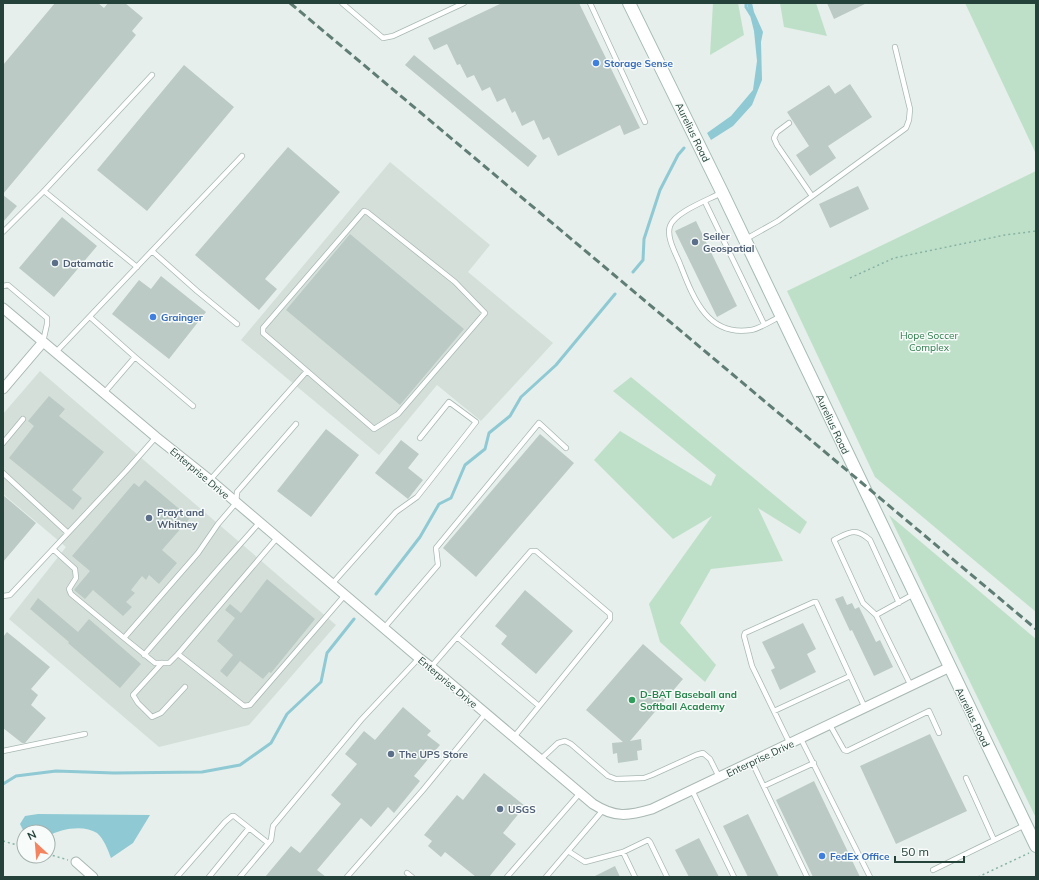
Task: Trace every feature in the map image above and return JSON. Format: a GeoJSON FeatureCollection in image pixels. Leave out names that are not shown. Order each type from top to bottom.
{"type":"FeatureCollection","features":[{"type":"Feature","properties":{"kind":"street","name":"Aurelius Road"},"geometry":{"type":"LineString","coordinates":[[629,3],[722,192],[1025,824],[1033,849]]}},
{"type":"Feature","properties":{"kind":"street","name":"Enterprise Drive"},"geometry":{"type":"LineString","coordinates":[[3,308],[156,437],[210,480],[593,804],[602,810],[615,815],[632,815],[652,809],[950,668]]}},
{"type":"Feature","properties":{"kind":"street"},"geometry":{"type":"LineString","coordinates":[[3,389],[43,342]]}},
{"type":"Feature","properties":{"kind":"street"},"geometry":{"type":"LineString","coordinates":[[76,862],[93,877]]}},
{"type":"Feature","properties":{"kind":"lane"},"geometry":{"type":"LineString","coordinates":[[342,3],[383,38],[393,36],[464,3]]}},
{"type":"Feature","properties":{"kind":"lane"},"geometry":{"type":"LineString","coordinates":[[590,3],[645,122]]}},
{"type":"Feature","properties":{"kind":"lane"},"geometry":{"type":"LineString","coordinates":[[745,240],[778,221],[906,128],[909,120],[910,109],[895,47]]}},
{"type":"Feature","properties":{"kind":"lane"},"geometry":{"type":"LineString","coordinates":[[3,232],[152,75]]}},
{"type":"Feature","properties":{"kind":"lane"},"geometry":{"type":"LineString","coordinates":[[789,123],[777,132],[774,138],[776,145],[812,196]]}},
{"type":"Feature","properties":{"kind":"lane"},"geometry":{"type":"LineString","coordinates":[[56,352],[242,156]]}},
{"type":"Feature","properties":{"kind":"lane"},"geometry":{"type":"LineString","coordinates":[[44,190],[137,268]]}},
{"type":"Feature","properties":{"kind":"lane"},"geometry":{"type":"LineString","coordinates":[[722,192],[678,215],[670,226],[670,237],[691,293],[709,319],[732,331],[752,330],[781,316]]}},
{"type":"Feature","properties":{"kind":"lane"},"geometry":{"type":"LineString","coordinates":[[705,202],[764,324]]}},
{"type":"Feature","properties":{"kind":"lane"},"geometry":{"type":"LineString","coordinates":[[364,211],[455,282],[485,313],[398,414],[374,429],[307,371],[263,333],[263,328],[364,211]]}},
{"type":"Feature","properties":{"kind":"lane"},"geometry":{"type":"LineString","coordinates":[[152,251],[237,324]]}},
{"type":"Feature","properties":{"kind":"lane"},"geometry":{"type":"LineString","coordinates":[[3,286],[8,285],[47,318],[43,342]]}},
{"type":"Feature","properties":{"kind":"lane"},"geometry":{"type":"LineString","coordinates":[[90,317],[193,406]]}},
{"type":"Feature","properties":{"kind":"lane"},"geometry":{"type":"LineString","coordinates":[[104,393],[135,357]]}},
{"type":"Feature","properties":{"kind":"lane"},"geometry":{"type":"LineString","coordinates":[[210,480],[307,371]]}},
{"type":"Feature","properties":{"kind":"lane"},"geometry":{"type":"LineString","coordinates":[[332,584],[396,512],[417,497],[476,422],[449,402],[420,438]]}},
{"type":"Feature","properties":{"kind":"lane"},"geometry":{"type":"LineString","coordinates":[[3,443],[23,419]]}},
{"type":"Feature","properties":{"kind":"lane"},"geometry":{"type":"LineString","coordinates":[[384,628],[438,565],[436,548],[539,423],[566,448]]}},
{"type":"Feature","properties":{"kind":"lane"},"geometry":{"type":"LineString","coordinates":[[124,638],[198,553],[218,524],[236,503],[237,492],[296,424]]}},
{"type":"Feature","properties":{"kind":"lane"},"geometry":{"type":"LineString","coordinates":[[3,596],[10,595],[156,437]]}},
{"type":"Feature","properties":{"kind":"lane"},"geometry":{"type":"LineString","coordinates":[[3,473],[68,533]]}},
{"type":"Feature","properties":{"kind":"lane"},"geometry":{"type":"LineString","coordinates":[[144,655],[259,523]]}},
{"type":"Feature","properties":{"kind":"lane"},"geometry":{"type":"LineString","coordinates":[[899,603],[870,540],[863,534],[852,531],[834,540],[863,603],[876,615],[911,686]]}},
{"type":"Feature","properties":{"kind":"lane"},"geometry":{"type":"LineString","coordinates":[[53,550],[75,569],[76,578],[69,589],[71,594],[155,663],[170,663],[277,538]]}},
{"type":"Feature","properties":{"kind":"lane"},"geometry":{"type":"LineString","coordinates":[[431,667],[531,551],[536,551],[610,614],[611,617],[514,737]]}},
{"type":"Feature","properties":{"kind":"lane"},"geometry":{"type":"LineString","coordinates":[[876,615],[914,594]]}},
{"type":"Feature","properties":{"kind":"lane"},"geometry":{"type":"LineString","coordinates":[[178,654],[244,706],[250,705],[345,595]]}},
{"type":"Feature","properties":{"kind":"lane"},"geometry":{"type":"LineString","coordinates":[[790,744],[752,666],[745,643],[745,633],[815,602],[865,708]]}},
{"type":"Feature","properties":{"kind":"lane"},"geometry":{"type":"LineString","coordinates":[[457,637],[539,706]]}},
{"type":"Feature","properties":{"kind":"lane"},"geometry":{"type":"LineString","coordinates":[[240,877],[271,840],[273,826],[361,720],[419,658]]}},
{"type":"Feature","properties":{"kind":"lane"},"geometry":{"type":"LineString","coordinates":[[162,663],[134,695],[138,703],[152,717],[161,713],[185,687]]}},
{"type":"Feature","properties":{"kind":"lane"},"geometry":{"type":"LineString","coordinates":[[774,711],[850,676]]}},
{"type":"Feature","properties":{"kind":"lane"},"geometry":{"type":"LineString","coordinates":[[830,725],[844,750],[847,751],[929,711],[939,733]]}},
{"type":"Feature","properties":{"kind":"lane"},"geometry":{"type":"LineString","coordinates":[[347,877],[423,790],[486,713]]}},
{"type":"Feature","properties":{"kind":"lane"},"geometry":{"type":"LineString","coordinates":[[3,751],[85,734]]}},
{"type":"Feature","properties":{"kind":"lane"},"geometry":{"type":"LineString","coordinates":[[801,738],[870,877]]}},
{"type":"Feature","properties":{"kind":"lane"},"geometry":{"type":"LineString","coordinates":[[541,759],[558,743],[565,741],[571,744],[608,776],[616,779],[644,778],[703,753],[710,759],[719,777]]}},
{"type":"Feature","properties":{"kind":"lane"},"geometry":{"type":"LineString","coordinates":[[752,762],[807,877]]}},
{"type":"Feature","properties":{"kind":"lane"},"geometry":{"type":"LineString","coordinates":[[764,786],[814,763]]}},
{"type":"Feature","properties":{"kind":"lane"},"geometry":{"type":"LineString","coordinates":[[966,778],[994,840]]}},
{"type":"Feature","properties":{"kind":"lane"},"geometry":{"type":"LineString","coordinates":[[692,790],[734,877]]}},
{"type":"Feature","properties":{"kind":"lane"},"geometry":{"type":"LineString","coordinates":[[507,877],[580,793]]}},
{"type":"Feature","properties":{"kind":"lane"},"geometry":{"type":"LineString","coordinates":[[546,877],[602,810]]}},
{"type":"Feature","properties":{"kind":"lane"},"geometry":{"type":"LineString","coordinates":[[177,877],[228,818],[234,816],[268,843]]}},
{"type":"Feature","properties":{"kind":"lane"},"geometry":{"type":"LineString","coordinates":[[933,870],[1025,824]]}},
{"type":"Feature","properties":{"kind":"lane"},"geometry":{"type":"LineString","coordinates":[[209,877],[249,828]]}},
{"type":"Feature","properties":{"kind":"lane"},"geometry":{"type":"LineString","coordinates":[[568,852],[585,862],[623,852],[648,840],[667,877]]}},
{"type":"Feature","properties":{"kind":"lane"},"geometry":{"type":"LineString","coordinates":[[623,852],[635,877]]}},
{"type":"Feature","properties":{"kind":"lane"},"geometry":{"type":"LineString","coordinates":[[407,873],[412,877]]}},
{"type":"Feature","properties":{"kind":"path"},"geometry":{"type":"LineString","coordinates":[[850,278],[894,258],[1005,235],[1036,231]]}},
{"type":"Feature","properties":{"kind":"path"},"geometry":{"type":"LineString","coordinates":[[3,841],[16,845]]}},
{"type":"Feature","properties":{"kind":"path"},"geometry":{"type":"LineString","coordinates":[[978,877],[1033,849]]}},
{"type":"Feature","properties":{"kind":"path"},"geometry":{"type":"LineString","coordinates":[[56,856],[76,862]]}},
{"type":"Feature","properties":{"kind":"shaded area"},"geometry":{"type":"Polygon","coordinates":[[[390,162],[490,245],[468,272],[553,343],[481,421],[437,385],[379,455],[241,340],[390,162]]]}},
{"type":"Feature","properties":{"kind":"shaded area"},"geometry":{"type":"Polygon","coordinates":[[[40,371],[336,625],[249,725],[159,747],[9,619],[66,547],[3,494],[3,414],[40,371]]]}},
{"type":"Feature","properties":{"kind":"green space"},"geometry":{"type":"Polygon","coordinates":[[[713,3],[738,3],[744,35],[710,55],[713,3]]]}},
{"type":"Feature","properties":{"kind":"green space"},"geometry":{"type":"Polygon","coordinates":[[[780,3],[816,3],[827,36],[784,27],[780,3]]]}},
{"type":"Feature","properties":{"kind":"green space"},"geometry":{"type":"Polygon","coordinates":[[[965,3],[1036,3],[1036,154],[965,3]]]}},
{"type":"Feature","properties":{"kind":"green space","name":"Hope Soccer Complex"},"geometry":{"type":"Polygon","coordinates":[[[1036,171],[1036,612],[875,477],[787,291],[1036,171]]]}},
{"type":"Feature","properties":{"kind":"green space"},"geometry":{"type":"Polygon","coordinates":[[[631,377],[807,522],[800,534],[758,508],[783,561],[711,569],[680,623],[716,665],[705,682],[660,642],[649,604],[712,516],[673,539],[594,460],[620,431],[711,486],[716,475],[613,391],[631,377]]]}},
{"type":"Feature","properties":{"kind":"green space"},"geometry":{"type":"Polygon","coordinates":[[[889,515],[1036,639],[1036,818],[889,515]]]}},
{"type":"Feature","properties":{"kind":"water"},"geometry":{"type":"Polygon","coordinates":[[[747,3],[752,3],[754,12],[763,32],[761,42],[762,80],[752,105],[733,126],[711,140],[707,133],[731,116],[753,90],[757,61],[754,31],[747,3]]]}},
{"type":"Feature","properties":{"kind":"water"},"geometry":{"type":"Polygon","coordinates":[[[38,814],[150,815],[133,843],[111,858],[102,838],[92,830],[72,828],[56,832],[56,824],[20,824],[25,816],[38,814]]]}},
{"type":"Feature","properties":{"kind":"building"},"geometry":{"type":"Polygon","coordinates":[[[55,3],[98,3],[104,8],[108,3],[125,3],[143,18],[132,31],[136,35],[3,194],[3,65],[55,3]]]}},
{"type":"Feature","properties":{"kind":"building"},"geometry":{"type":"Polygon","coordinates":[[[502,3],[579,3],[640,128],[624,135],[620,125],[558,156],[549,137],[543,140],[534,120],[522,126],[515,111],[512,113],[505,98],[497,102],[490,87],[482,91],[474,75],[467,78],[460,64],[457,65],[447,44],[434,50],[428,38],[502,3]]]}},
{"type":"Feature","properties":{"kind":"building"},"geometry":{"type":"Polygon","coordinates":[[[827,3],[867,3],[834,19],[827,3]]]}},
{"type":"Feature","properties":{"kind":"building"},"geometry":{"type":"Polygon","coordinates":[[[414,55],[537,156],[528,167],[405,65],[414,55]]]}},
{"type":"Feature","properties":{"kind":"building"},"geometry":{"type":"Polygon","coordinates":[[[184,65],[234,107],[147,211],[97,170],[184,65]]]}},
{"type":"Feature","properties":{"kind":"building"},"geometry":{"type":"Polygon","coordinates":[[[850,84],[872,117],[828,146],[836,158],[810,176],[796,155],[809,146],[787,112],[829,85],[835,94],[850,84]]]}},
{"type":"Feature","properties":{"kind":"building"},"geometry":{"type":"Polygon","coordinates":[[[288,147],[340,192],[265,279],[277,289],[259,310],[195,255],[288,147]]]}},
{"type":"Feature","properties":{"kind":"building"},"geometry":{"type":"Polygon","coordinates":[[[858,186],[869,209],[830,228],[819,204],[858,186]]]}},
{"type":"Feature","properties":{"kind":"building"},"geometry":{"type":"Polygon","coordinates":[[[3,195],[17,206],[3,222],[3,195]]]}},
{"type":"Feature","properties":{"kind":"building"},"geometry":{"type":"Polygon","coordinates":[[[62,217],[97,246],[54,297],[19,268],[62,217]]]}},
{"type":"Feature","properties":{"kind":"building"},"geometry":{"type":"Polygon","coordinates":[[[696,221],[737,306],[717,317],[675,231],[696,221]]]}},
{"type":"Feature","properties":{"kind":"building"},"geometry":{"type":"Polygon","coordinates":[[[350,234],[464,329],[400,405],[286,310],[350,234]]]}},
{"type":"Feature","properties":{"kind":"building"},"geometry":{"type":"Polygon","coordinates":[[[161,276],[206,312],[169,359],[112,314],[139,280],[151,289],[161,276]]]}},
{"type":"Feature","properties":{"kind":"building"},"geometry":{"type":"Polygon","coordinates":[[[49,396],[65,409],[59,416],[104,452],[72,490],[82,498],[73,510],[9,458],[34,426],[28,421],[49,396]]]}},
{"type":"Feature","properties":{"kind":"building"},"geometry":{"type":"Polygon","coordinates":[[[326,429],[359,455],[311,517],[277,491],[326,429]]]}},
{"type":"Feature","properties":{"kind":"building"},"geometry":{"type":"Polygon","coordinates":[[[540,434],[574,463],[476,577],[443,548],[540,434]]]}},
{"type":"Feature","properties":{"kind":"building"},"geometry":{"type":"Polygon","coordinates":[[[401,440],[419,454],[408,468],[423,480],[408,499],[375,473],[401,440]]]}},
{"type":"Feature","properties":{"kind":"building"},"geometry":{"type":"Polygon","coordinates":[[[145,480],[190,518],[162,550],[177,563],[159,584],[149,575],[146,580],[142,576],[131,590],[135,593],[126,602],[132,607],[123,616],[93,590],[85,599],[74,590],[90,571],[72,556],[134,483],[139,487],[145,480]]]}},
{"type":"Feature","properties":{"kind":"building"},"geometry":{"type":"Polygon","coordinates":[[[3,495],[36,523],[3,562],[3,495]]]}},
{"type":"Feature","properties":{"kind":"building"},"geometry":{"type":"Polygon","coordinates":[[[267,579],[315,619],[271,673],[269,672],[263,679],[240,661],[227,677],[220,671],[233,655],[217,641],[235,618],[225,610],[230,604],[241,613],[267,579]]]}},
{"type":"Feature","properties":{"kind":"building"},"geometry":{"type":"Polygon","coordinates":[[[525,590],[573,631],[536,674],[501,644],[507,636],[495,626],[525,590]]]}},
{"type":"Feature","properties":{"kind":"building"},"geometry":{"type":"Polygon","coordinates":[[[843,596],[847,605],[852,603],[855,609],[859,607],[876,642],[880,640],[893,667],[874,676],[835,599],[843,596]]]}},
{"type":"Feature","properties":{"kind":"building"},"geometry":{"type":"Polygon","coordinates":[[[38,598],[78,632],[89,619],[141,664],[120,688],[30,609],[38,598]]]}},
{"type":"Feature","properties":{"kind":"building"},"geometry":{"type":"Polygon","coordinates":[[[803,623],[816,649],[807,654],[816,672],[780,690],[771,670],[775,668],[762,642],[803,623]]]}},
{"type":"Feature","properties":{"kind":"building"},"geometry":{"type":"Polygon","coordinates":[[[7,632],[50,667],[31,689],[38,695],[31,705],[46,718],[25,743],[22,743],[3,728],[3,637],[7,632]]]}},
{"type":"Feature","properties":{"kind":"building"},"geometry":{"type":"Polygon","coordinates":[[[643,644],[683,679],[630,741],[641,739],[642,750],[637,751],[638,760],[618,763],[617,753],[613,754],[612,743],[623,742],[586,710],[643,644]]]}},
{"type":"Feature","properties":{"kind":"building"},"geometry":{"type":"Polygon","coordinates":[[[403,707],[431,731],[427,735],[440,745],[414,776],[420,781],[394,813],[388,807],[371,827],[361,818],[317,870],[326,877],[265,877],[291,846],[300,853],[341,804],[331,795],[357,764],[345,754],[364,731],[375,740],[403,707]]]}},
{"type":"Feature","properties":{"kind":"building"},"geometry":{"type":"Polygon","coordinates":[[[930,734],[967,811],[896,844],[860,766],[930,734]]]}},
{"type":"Feature","properties":{"kind":"building"},"geometry":{"type":"Polygon","coordinates":[[[484,773],[525,806],[503,833],[516,844],[489,877],[476,877],[445,852],[441,857],[428,846],[432,841],[424,835],[457,795],[463,800],[484,773]]]}},
{"type":"Feature","properties":{"kind":"building"},"geometry":{"type":"Polygon","coordinates":[[[814,781],[860,877],[813,877],[776,800],[814,781]]]}},
{"type":"Feature","properties":{"kind":"building"},"geometry":{"type":"Polygon","coordinates":[[[748,814],[779,877],[748,877],[723,826],[748,814]]]}},
{"type":"Feature","properties":{"kind":"building"},"geometry":{"type":"Polygon","coordinates":[[[699,838],[719,877],[689,877],[675,850],[699,838]]]}},
{"type":"Feature","properties":{"kind":"building"},"geometry":{"type":"Polygon","coordinates":[[[615,866],[620,877],[593,877],[615,866]]]}},
{"type":"Feature","properties":{"kind":"waterway"},"geometry":{"type":"LineString","coordinates":[[746,3],[746,7],[751,15]]}},
{"type":"Feature","properties":{"kind":"waterway"},"geometry":{"type":"LineString","coordinates":[[633,272],[643,260],[644,239],[660,190],[678,155],[684,148]]}},
{"type":"Feature","properties":{"kind":"waterway"},"geometry":{"type":"LineString","coordinates":[[376,594],[420,537],[439,504],[451,498],[465,465],[485,449],[489,433],[510,416],[521,397],[556,365],[615,294]]}},
{"type":"Feature","properties":{"kind":"waterway"},"geometry":{"type":"LineString","coordinates":[[3,784],[16,776],[56,771],[114,773],[202,772],[240,765],[271,743],[287,714],[321,682],[327,653],[354,619]]}},
{"type":"Feature","properties":{"kind":"railway"},"geometry":{"type":"LineString","coordinates":[[290,3],[1036,629]]}},
{"type":"Feature","properties":{"kind":"place","name":"Storage Sense"},"geometry":{"type":"Point","coordinates":[596,63]}},
{"type":"Feature","properties":{"kind":"place","name":"Seiler Geospatial"},"geometry":{"type":"Point","coordinates":[695,242]}},
{"type":"Feature","properties":{"kind":"place","name":"Datamatic"},"geometry":{"type":"Point","coordinates":[55,263]}},
{"type":"Feature","properties":{"kind":"place","name":"Grainger"},"geometry":{"type":"Point","coordinates":[153,317]}},
{"type":"Feature","properties":{"kind":"place","name":"Prayt and Whitney"},"geometry":{"type":"Point","coordinates":[149,518]}},
{"type":"Feature","properties":{"kind":"place","name":"D-BAT Baseball and Softball Academy"},"geometry":{"type":"Point","coordinates":[632,700]}},
{"type":"Feature","properties":{"kind":"place","name":"The UPS Store"},"geometry":{"type":"Point","coordinates":[391,754]}},
{"type":"Feature","properties":{"kind":"place","name":"USGS"},"geometry":{"type":"Point","coordinates":[500,809]}},
{"type":"Feature","properties":{"kind":"place","name":"FedEx Office"},"geometry":{"type":"Point","coordinates":[822,856]}}]}
